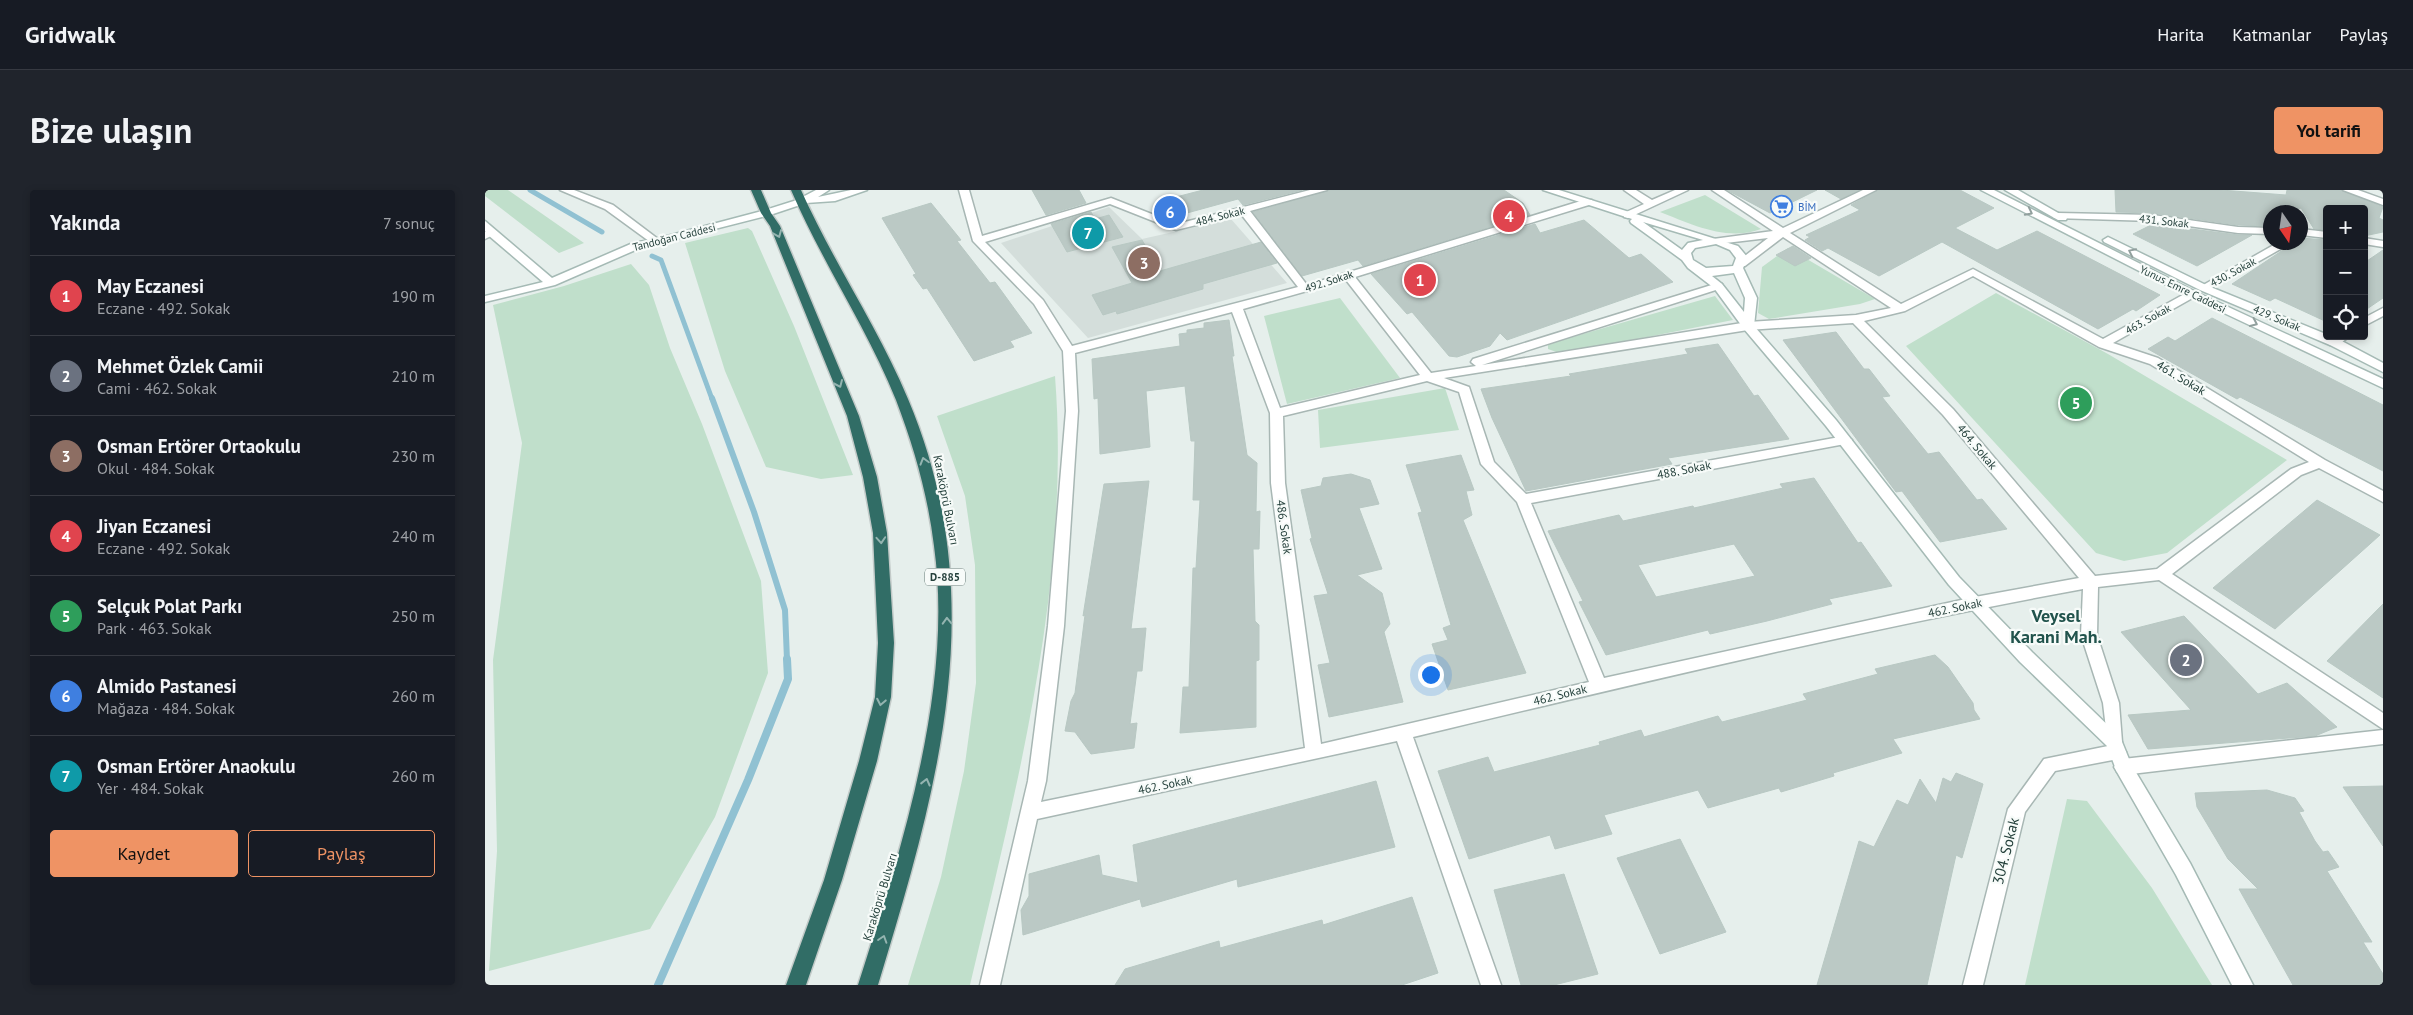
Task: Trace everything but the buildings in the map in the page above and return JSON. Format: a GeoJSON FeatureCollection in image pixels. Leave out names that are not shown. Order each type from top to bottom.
{"type":"FeatureCollection","features":[{"type":"Feature","properties":{"kind":"highway"},"geometry":{"type":"LineString","coordinates":[[756,190],[766,213],[775,226],[853,416],[870,477],[880,533],[884,598],[883,698],[868,761],[833,880],[796,985]]}},
{"type":"Feature","properties":{"kind":"highway","name":"Karaköprü Bulvarı"},"geometry":{"type":"LineString","coordinates":[[798,196],[902,401],[924,460],[937,519],[945,580],[947,631],[944,682],[932,755],[902,878],[868,985]]}},
{"type":"Feature","properties":{"kind":"street"},"geometry":{"type":"LineString","coordinates":[[565,190],[609,207],[657,242]]}},
{"type":"Feature","properties":{"kind":"street","name":"Tandoğan Caddesi"},"geometry":{"type":"LineString","coordinates":[[485,300],[551,283],[637,244],[657,242],[766,213],[798,196],[823,190]]}},
{"type":"Feature","properties":{"kind":"street","name":"Tandoğan Caddesi"},"geometry":{"type":"LineString","coordinates":[[798,196],[831,199],[862,190]]}},
{"type":"Feature","properties":{"kind":"street"},"geometry":{"type":"LineString","coordinates":[[963,190],[978,241],[1039,302],[1069,351],[1072,411],[1056,626],[1037,781],[989,985]]}},
{"type":"Feature","properties":{"kind":"street"},"geometry":{"type":"LineString","coordinates":[[978,241],[1111,201],[1104,190]]}},
{"type":"Feature","properties":{"kind":"street","name":"484. Sokak"},"geometry":{"type":"LineString","coordinates":[[1111,201],[1176,227],[1322,190]]}},
{"type":"Feature","properties":{"kind":"street"},"geometry":{"type":"LineString","coordinates":[[1548,190],[1717,241],[1739,253],[1739,266],[1751,298],[1749,326]]}},
{"type":"Feature","properties":{"kind":"street"},"geometry":{"type":"LineString","coordinates":[[1629,190],[1651,204]]}},
{"type":"Feature","properties":{"kind":"street"},"geometry":{"type":"LineString","coordinates":[[1628,215],[1683,190]]}},
{"type":"Feature","properties":{"kind":"street"},"geometry":{"type":"LineString","coordinates":[[1717,190],[1901,308]]}},
{"type":"Feature","properties":{"kind":"street"},"geometry":{"type":"LineString","coordinates":[[1695,267],[1712,273],[1722,273],[1739,266],[1783,232],[1871,190]]}},
{"type":"Feature","properties":{"kind":"street","name":"Yunus Emre Caddesi"},"geometry":{"type":"LineString","coordinates":[[1986,190],[2192,294],[2383,384]]}},
{"type":"Feature","properties":{"kind":"street","name":"429. Sokak"},"geometry":{"type":"LineString","coordinates":[[2010,190],[2203,288],[2323,333]]}},
{"type":"Feature","properties":{"kind":"street"},"geometry":{"type":"LineString","coordinates":[[2348,190],[2383,202]]}},
{"type":"Feature","properties":{"kind":"street","name":"492. Sokak"},"geometry":{"type":"LineString","coordinates":[[1069,351],[1305,289],[1588,202]]}},
{"type":"Feature","properties":{"kind":"street"},"geometry":{"type":"LineString","coordinates":[[1244,210],[1305,289]]}},
{"type":"Feature","properties":{"kind":"street"},"geometry":{"type":"LineString","coordinates":[[1628,215],[1685,258],[1718,286],[1749,326],[1845,440],[1954,581],[2118,753],[2183,869],[2243,985]]}},
{"type":"Feature","properties":{"kind":"street","name":"431. Sokak"},"geometry":{"type":"LineString","coordinates":[[2058,216],[2153,218],[2239,230],[2263,231]]}},
{"type":"Feature","properties":{"kind":"street"},"geometry":{"type":"LineString","coordinates":[[487,231],[551,283]]}},
{"type":"Feature","properties":{"kind":"street"},"geometry":{"type":"LineString","coordinates":[[1685,258],[1687,248],[1692,245],[1746,239],[1783,232]]}},
{"type":"Feature","properties":{"kind":"street"},"geometry":{"type":"LineString","coordinates":[[2308,234],[2323,236]]}},
{"type":"Feature","properties":{"kind":"street"},"geometry":{"type":"LineString","coordinates":[[2368,242],[2383,244]]}},
{"type":"Feature","properties":{"kind":"street","name":"430. Sokak"},"geometry":{"type":"LineString","coordinates":[[2203,288],[2273,250]]}},
{"type":"Feature","properties":{"kind":"street","name":"461. Sokak"},"geometry":{"type":"LineString","coordinates":[[1901,308],[1973,272],[2103,344],[2154,362],[2320,463],[2383,497]]}},
{"type":"Feature","properties":{"kind":"street"},"geometry":{"type":"LineString","coordinates":[[1347,275],[1428,377],[1465,390],[1488,464],[1523,500],[1599,686]]}},
{"type":"Feature","properties":{"kind":"street"},"geometry":{"type":"LineString","coordinates":[[1276,413],[1428,377],[1718,286]]}},
{"type":"Feature","properties":{"kind":"street","name":"463. Sokak"},"geometry":{"type":"LineString","coordinates":[[2103,344],[2192,294]]}},
{"type":"Feature","properties":{"kind":"street","name":"486. Sokak"},"geometry":{"type":"LineString","coordinates":[[1235,308],[1239,312],[1276,413],[1278,483],[1314,753]]}},
{"type":"Feature","properties":{"kind":"street"},"geometry":{"type":"LineString","coordinates":[[1428,377],[1749,326],[1856,319],[1901,308]]}},
{"type":"Feature","properties":{"kind":"street"},"geometry":{"type":"LineString","coordinates":[[2368,320],[2383,311]]}},
{"type":"Feature","properties":{"kind":"street","name":"464. Sokak"},"geometry":{"type":"LineString","coordinates":[[1856,319],[1948,412],[2091,582]]}},
{"type":"Feature","properties":{"kind":"street","name":"429. Sokak"},"geometry":{"type":"LineString","coordinates":[[2341,340],[2383,368]]}},
{"type":"Feature","properties":{"kind":"street","name":"488. Sokak"},"geometry":{"type":"LineString","coordinates":[[1523,500],[1845,440]]}},
{"type":"Feature","properties":{"kind":"street"},"geometry":{"type":"LineString","coordinates":[[2320,463],[2296,472],[2161,574],[2383,722]]}},
{"type":"Feature","properties":{"kind":"street","name":"462. Sokak"},"geometry":{"type":"LineString","coordinates":[[1029,813],[1314,753],[1599,686],[1975,603],[2091,582],[2161,574]]}},
{"type":"Feature","properties":{"kind":"street"},"geometry":{"type":"LineString","coordinates":[[2091,582],[2089,634],[2111,703],[2118,753]]}},
{"type":"Feature","properties":{"kind":"street"},"geometry":{"type":"LineString","coordinates":[[1403,733],[1486,984]]}},
{"type":"Feature","properties":{"kind":"street","name":"304. Sokak"},"geometry":{"type":"LineString","coordinates":[[1973,985],[2017,809],[2050,764],[2118,753],[2383,737]]}},
{"type":"Feature","properties":{"kind":"shaded area"},"geometry":{"type":"Polygon","coordinates":[[[1109,207],[1142,239],[1231,219],[1287,283],[1088,338],[1001,243],[1109,207]]]}},
{"type":"Feature","properties":{"kind":"green space"},"geometry":{"type":"Polygon","coordinates":[[[485,190],[508,190],[584,243],[559,253],[485,196],[485,190]]]}},
{"type":"Feature","properties":{"kind":"green space"},"geometry":{"type":"Polygon","coordinates":[[[1705,195],[1761,229],[1735,234],[1709,230],[1660,212],[1705,195]]]}},
{"type":"Feature","properties":{"kind":"green space"},"geometry":{"type":"Polygon","coordinates":[[[748,228],[752,231],[794,326],[853,475],[821,479],[766,467],[725,371],[685,243],[748,228]]]}},
{"type":"Feature","properties":{"kind":"green space"},"geometry":{"type":"Polygon","coordinates":[[[1788,248],[1875,299],[1860,304],[1769,319],[1758,313],[1762,267],[1788,248]]]}},
{"type":"Feature","properties":{"kind":"green space"},"geometry":{"type":"Polygon","coordinates":[[[631,264],[649,285],[670,348],[702,424],[761,581],[768,673],[715,817],[650,929],[489,971],[497,851],[493,660],[522,443],[493,305],[564,286],[631,264]]]}},
{"type":"Feature","properties":{"kind":"green space"},"geometry":{"type":"Polygon","coordinates":[[[1996,293],[2108,354],[2287,460],[2167,553],[2124,561],[2096,553],[1906,346],[1996,293]]]}},
{"type":"Feature","properties":{"kind":"green space"},"geometry":{"type":"Polygon","coordinates":[[[1715,296],[1733,320],[1562,354],[1548,349],[1548,344],[1715,296]]]}},
{"type":"Feature","properties":{"kind":"green space"},"geometry":{"type":"Polygon","coordinates":[[[1340,298],[1400,378],[1287,404],[1264,316],[1340,298]]]}},
{"type":"Feature","properties":{"kind":"green space"},"geometry":{"type":"Polygon","coordinates":[[[1055,376],[1058,453],[1055,530],[1048,607],[1022,759],[970,985],[908,985],[941,877],[964,771],[976,683],[975,565],[965,496],[937,416],[1055,376]]]}},
{"type":"Feature","properties":{"kind":"green space"},"geometry":{"type":"Polygon","coordinates":[[[1445,388],[1459,430],[1320,448],[1318,410],[1445,388]]]}},
{"type":"Feature","properties":{"kind":"green space"},"geometry":{"type":"Polygon","coordinates":[[[2067,799],[2087,801],[2152,888],[2212,985],[2025,985],[2067,799]]]}},
{"type":"Feature","properties":{"kind":"waterway"},"geometry":{"type":"LineString","coordinates":[[530,190],[602,232]]}},
{"type":"Feature","properties":{"kind":"waterway"},"geometry":{"type":"LineString","coordinates":[[652,256],[661,260],[712,399]]}},
{"type":"Feature","properties":{"kind":"waterway"},"geometry":{"type":"LineString","coordinates":[[712,398],[754,512],[785,610],[787,660]]}},
{"type":"Feature","properties":{"kind":"waterway"},"geometry":{"type":"LineString","coordinates":[[658,985],[748,780],[788,679],[787,659]]}},
{"type":"Feature","properties":{"kind":"place","name":"BİM"},"geometry":{"type":"Point","coordinates":[1782,207]}},
{"type":"Feature","properties":{"kind":"place","name":"Almido Pastanesi"},"geometry":{"type":"Point","coordinates":[1170,212]}},
{"type":"Feature","properties":{"kind":"place","name":"Jiyan Eczanesi"},"geometry":{"type":"Point","coordinates":[1509,216]}},
{"type":"Feature","properties":{"kind":"place","name":"Osman Ertörer Anaokulu"},"geometry":{"type":"Point","coordinates":[1088,233]}},
{"type":"Feature","properties":{"kind":"place","name":"Osman Ertörer Ortaokulu"},"geometry":{"type":"Point","coordinates":[1144,263]}},
{"type":"Feature","properties":{"kind":"place","name":"May Eczanesi"},"geometry":{"type":"Point","coordinates":[1420,280]}},
{"type":"Feature","properties":{"kind":"place","name":"Selçuk Polat Parkı"},"geometry":{"type":"Point","coordinates":[2076,403]}},
{"type":"Feature","properties":{"kind":"place","name":"Mehmet Özlek Camii"},"geometry":{"type":"Point","coordinates":[2186,660]}},
{"type":"Feature","properties":{"kind":"district","name":"Veysel Karani Mah."},"geometry":{"type":"Point","coordinates":[2056,626]}}]}
